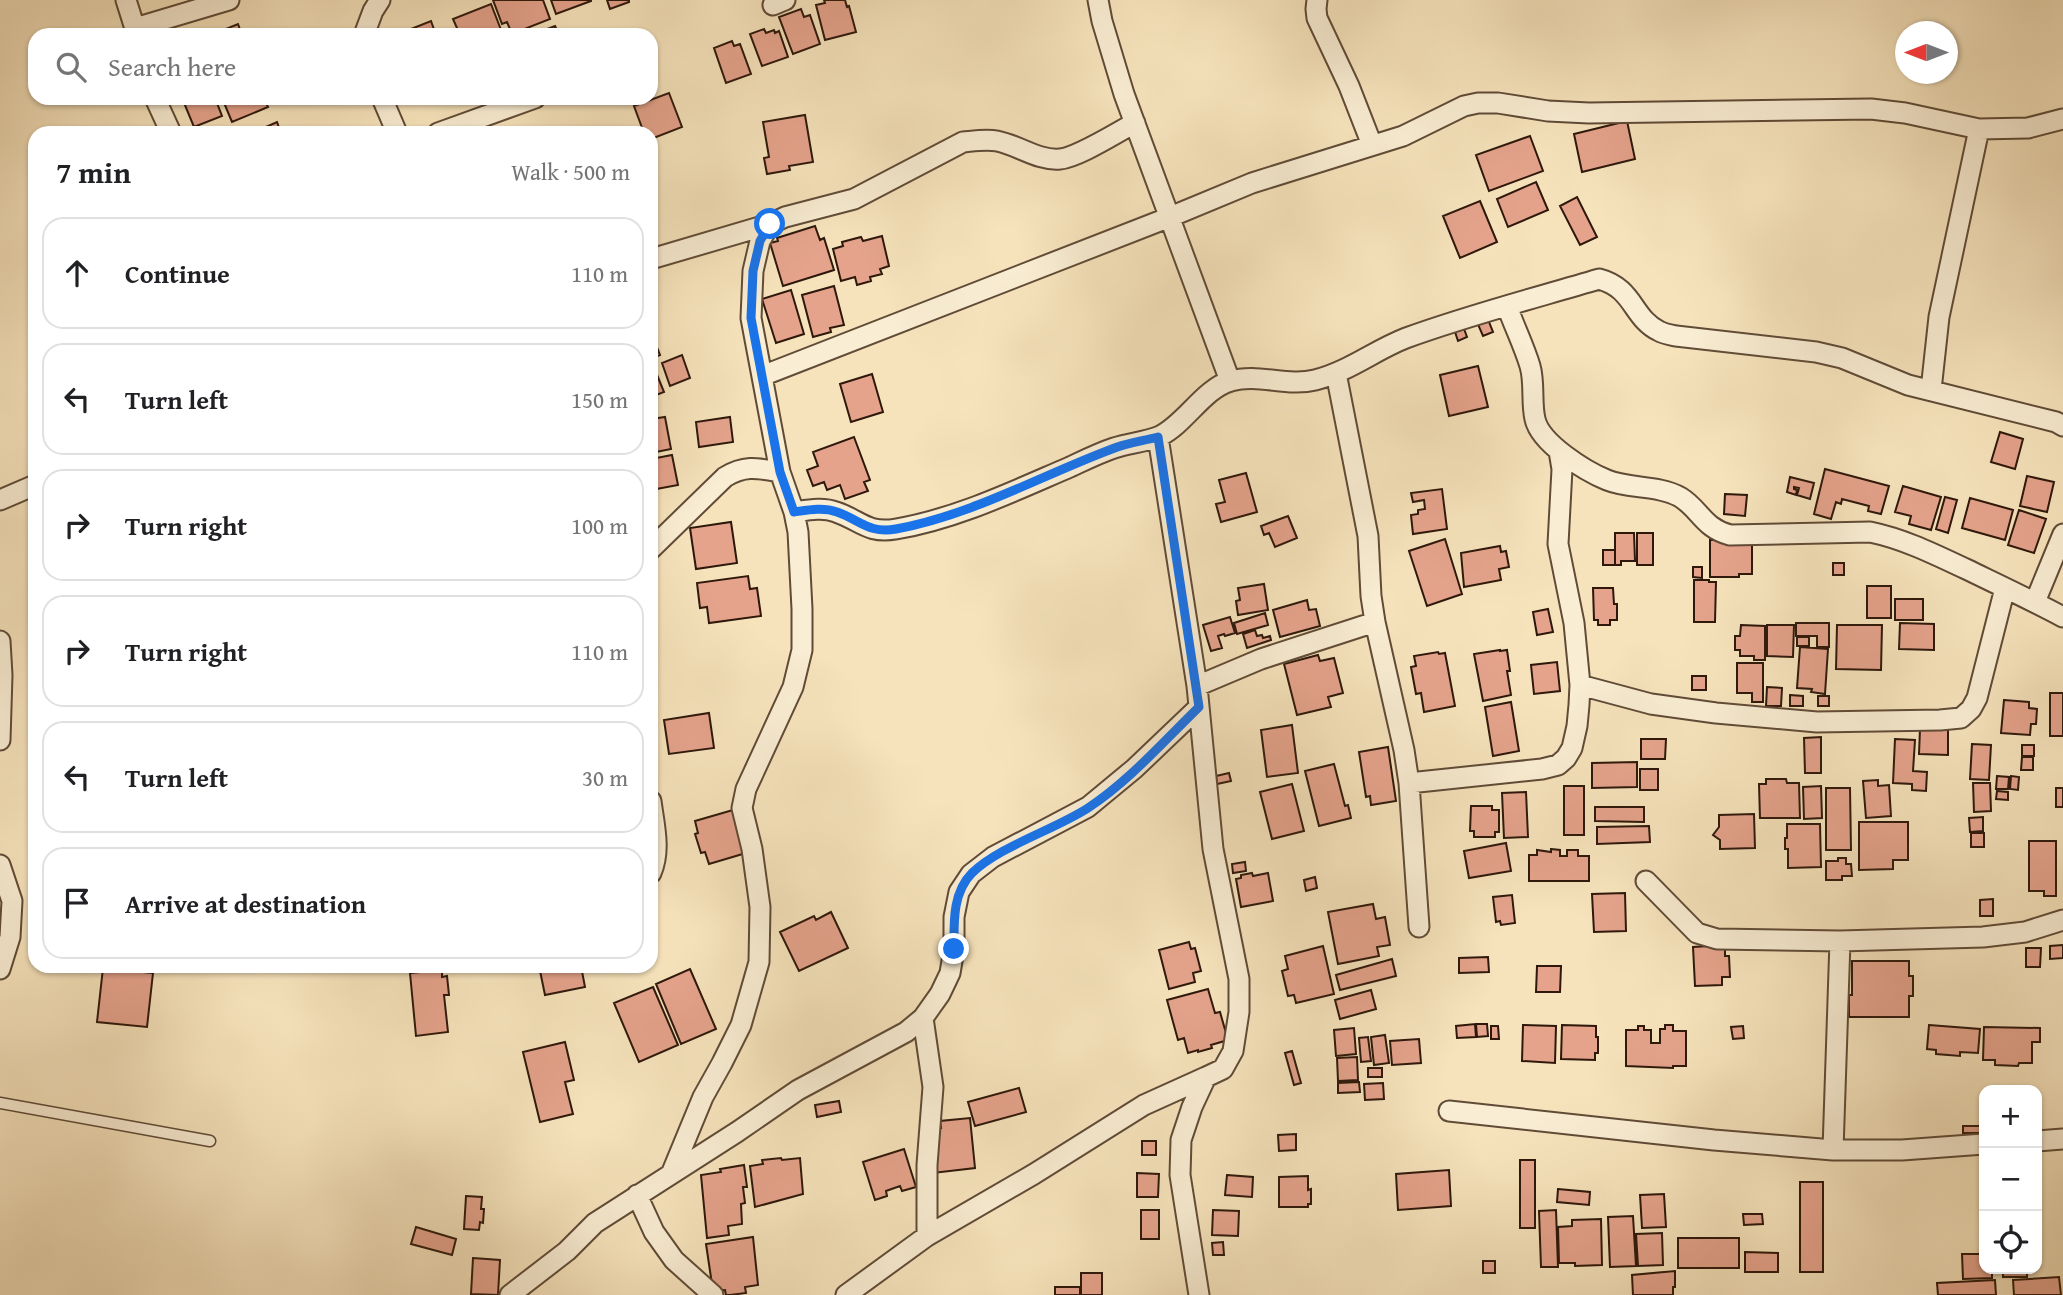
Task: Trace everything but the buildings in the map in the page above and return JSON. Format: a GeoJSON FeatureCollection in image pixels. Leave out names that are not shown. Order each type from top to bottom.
{"type":"FeatureCollection","features":[{"type":"Feature","properties":{"kind":"street"},"geometry":{"type":"LineString","coordinates":[[126,0],[135,28]]}},
{"type":"Feature","properties":{"kind":"street"},"geometry":{"type":"LineString","coordinates":[[148,28],[229,0]]}},
{"type":"Feature","properties":{"kind":"street"},"geometry":{"type":"LineString","coordinates":[[367,28],[380,0]]}},
{"type":"Feature","properties":{"kind":"street"},"geometry":{"type":"LineString","coordinates":[[1098,0],[1102,21],[1135,123],[1230,381]]}},
{"type":"Feature","properties":{"kind":"street"},"geometry":{"type":"LineString","coordinates":[[1317,0],[1317,18],[1349,86],[1372,145]]}},
{"type":"Feature","properties":{"kind":"street"},"geometry":{"type":"LineString","coordinates":[[762,376],[1252,183],[1403,136],[1464,106],[1478,103],[1588,113],[1871,109],[1905,113],[1979,129],[2028,128],[2063,119]]}},
{"type":"Feature","properties":{"kind":"street"},"geometry":{"type":"LineString","coordinates":[[158,105],[168,126]]}},
{"type":"Feature","properties":{"kind":"street"},"geometry":{"type":"LineString","coordinates":[[385,105],[394,126]]}},
{"type":"Feature","properties":{"kind":"street"},"geometry":{"type":"LineString","coordinates":[[457,126],[516,105]]}},
{"type":"Feature","properties":{"kind":"street"},"geometry":{"type":"LineString","coordinates":[[658,257],[770,224],[785,217],[854,199],[964,142],[997,141],[1044,157],[1060,159],[1074,155],[1135,123]]}},
{"type":"Feature","properties":{"kind":"street"},"geometry":{"type":"LineString","coordinates":[[1931,390],[1939,317],[1979,129]]}},
{"type":"Feature","properties":{"kind":"street"},"geometry":{"type":"LineString","coordinates":[[672,1172],[703,1097],[741,1025],[759,962],[760,907],[752,849],[742,808],[746,789],[793,687],[802,650],[798,532],[780,472],[751,318],[753,271],[760,241],[770,224]]}},
{"type":"Feature","properties":{"kind":"street"},"geometry":{"type":"LineString","coordinates":[[794,512],[818,509],[835,511],[880,531],[897,529],[985,503],[1114,448],[1158,437],[1174,427],[1216,388],[1230,381],[1249,378],[1298,383],[1336,373],[1391,344],[1443,324],[1599,279],[1611,282],[1622,290],[1647,323],[1659,332],[1816,352],[1842,358],[1908,385],[2063,426]]}},
{"type":"Feature","properties":{"kind":"street"},"geometry":{"type":"LineString","coordinates":[[1507,306],[1530,365],[1536,423],[1559,452],[1609,481],[1680,497],[1712,527],[1730,535],[1879,534],[1912,544],[2063,617]]}},
{"type":"Feature","properties":{"kind":"street"},"geometry":{"type":"LineString","coordinates":[[1336,373],[1368,536],[1375,622],[1409,783],[1419,927]]}},
{"type":"Feature","properties":{"kind":"street"},"geometry":{"type":"LineString","coordinates":[[846,1295],[927,1236],[1034,1174],[1144,1105],[1223,1069],[1233,1051],[1238,1012],[1238,979],[1213,849],[1197,686],[1158,437]]}},
{"type":"Feature","properties":{"kind":"street"},"geometry":{"type":"LineString","coordinates":[[1409,783],[1542,769],[1558,765],[1572,748],[1577,726],[1580,685],[1574,624],[1558,544],[1562,469],[1559,452]]}},
{"type":"Feature","properties":{"kind":"street"},"geometry":{"type":"LineString","coordinates":[[658,542],[725,477],[735,471],[749,467],[780,472]]}},
{"type":"Feature","properties":{"kind":"street"},"geometry":{"type":"LineString","coordinates":[[0,500],[28,488]]}},
{"type":"Feature","properties":{"kind":"street"},"geometry":{"type":"LineString","coordinates":[[2035,602],[2063,534]]}},
{"type":"Feature","properties":{"kind":"street"},"geometry":{"type":"LineString","coordinates":[[1580,685],[1651,704],[1792,720],[1844,722],[1961,718],[1971,709],[1977,698],[2005,588]]}},
{"type":"Feature","properties":{"kind":"street"},"geometry":{"type":"LineString","coordinates":[[1197,686],[1261,659],[1375,622]]}},
{"type":"Feature","properties":{"kind":"street"},"geometry":{"type":"LineString","coordinates":[[0,641],[0,740]]}},
{"type":"Feature","properties":{"kind":"street"},"geometry":{"type":"LineString","coordinates":[[510,1295],[567,1251],[595,1223],[798,1090],[906,1032],[923,1018],[940,994],[950,973],[954,949],[954,917],[959,892],[971,874],[993,857],[1088,807],[1134,769],[1199,707]]}},
{"type":"Feature","properties":{"kind":"street"},"geometry":{"type":"LineString","coordinates":[[0,865],[12,901],[10,937],[0,969]]}},
{"type":"Feature","properties":{"kind":"street"},"geometry":{"type":"LineString","coordinates":[[1646,881],[1697,933],[1717,939],[1840,941],[1983,937],[2025,932],[2063,920]]}},
{"type":"Feature","properties":{"kind":"street"},"geometry":{"type":"LineString","coordinates":[[1833,1150],[1840,941]]}},
{"type":"Feature","properties":{"kind":"street"},"geometry":{"type":"LineString","coordinates":[[923,1018],[933,1087],[927,1165],[927,1236]]}},
{"type":"Feature","properties":{"kind":"street"},"geometry":{"type":"LineString","coordinates":[[1199,1295],[1180,1175],[1181,1140],[1206,1077]]}},
{"type":"Feature","properties":{"kind":"street"},"geometry":{"type":"LineString","coordinates":[[1449,1111],[1833,1150],[1902,1150],[1979,1144]]}},
{"type":"Feature","properties":{"kind":"street"},"geometry":{"type":"LineString","coordinates":[[2042,1141],[2063,1139]]}},
{"type":"Feature","properties":{"kind":"street"},"geometry":{"type":"LineString","coordinates":[[637,1195],[654,1232],[674,1260],[713,1295]]}},
{"type":"Feature","properties":{"kind":"lane"},"geometry":{"type":"LineString","coordinates":[[0,1103],[210,1141]]}},
{"type":"Feature","properties":{"kind":"route"},"geometry":{"type":"LineString","coordinates":[[770,224],[760,241],[753,271],[751,318],[780,472],[794,512],[818,509],[835,511],[880,531],[897,529],[985,503],[1114,448],[1158,437],[1199,707],[1111,790],[1088,807],[993,857],[971,874],[959,892],[954,917],[954,949]]}}]}
